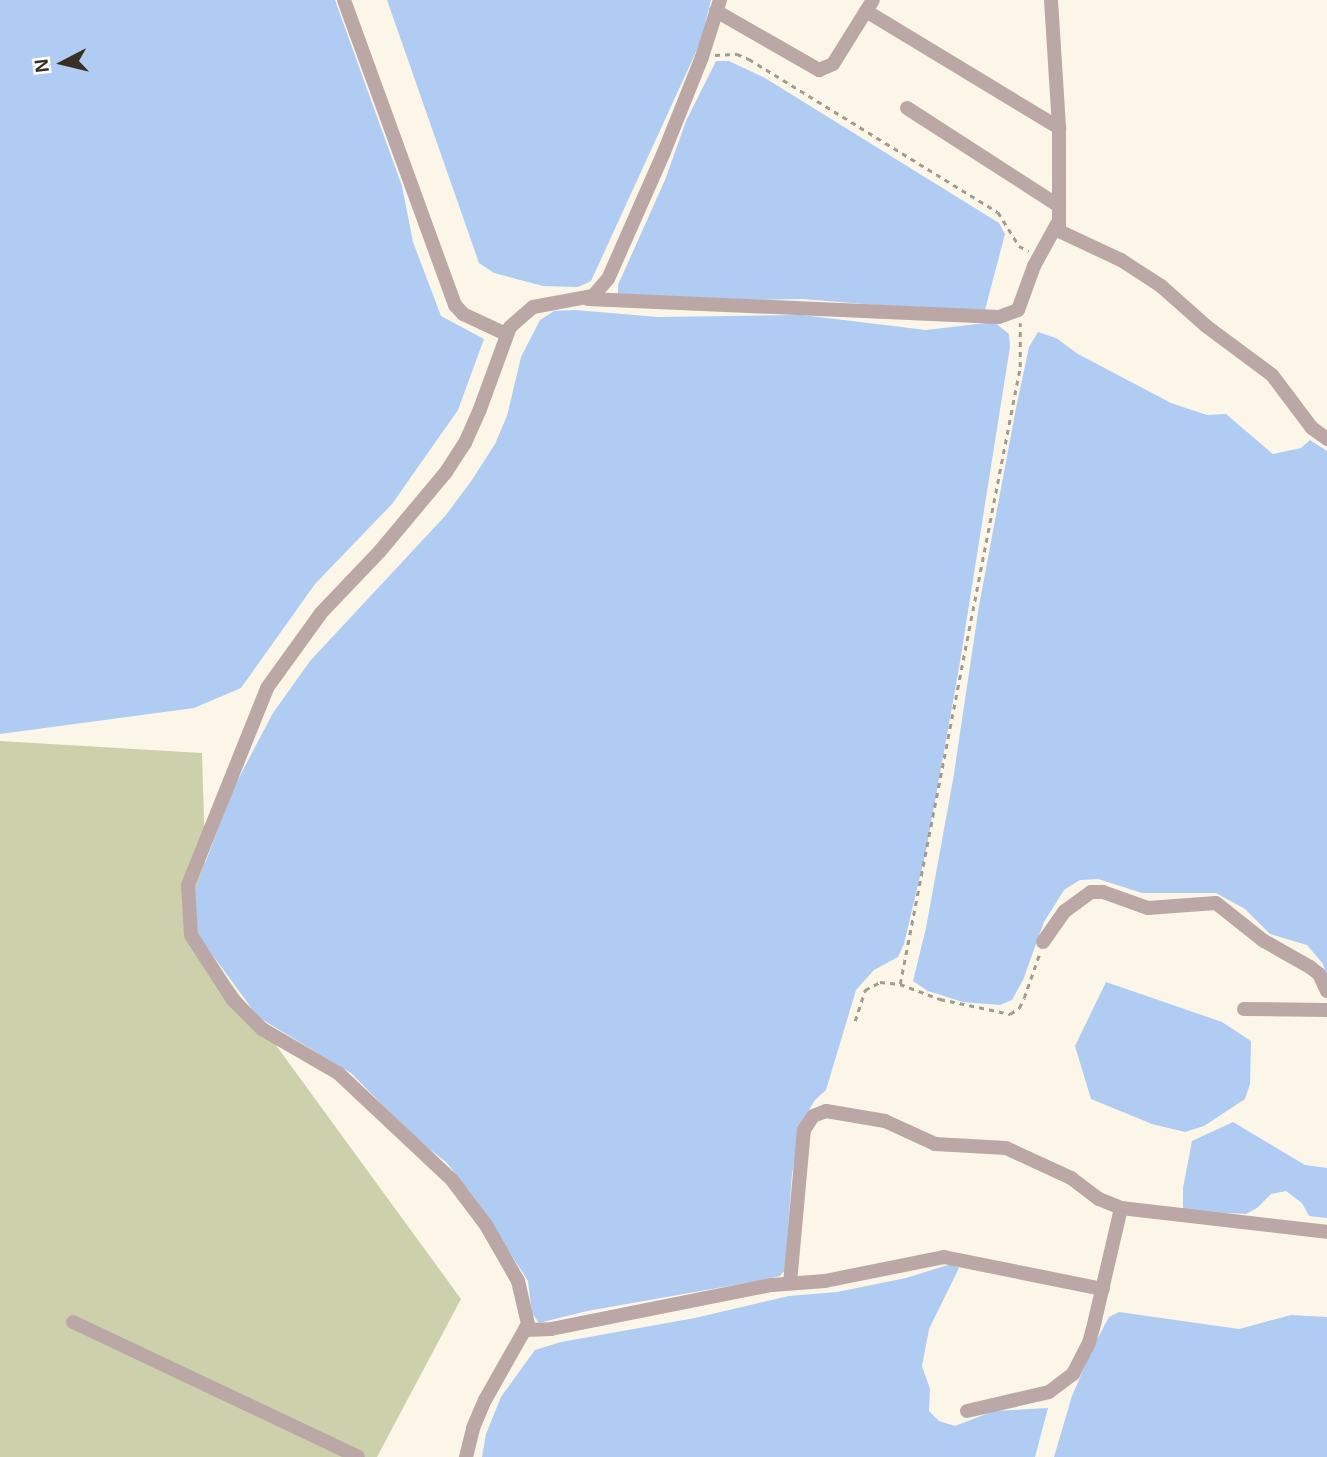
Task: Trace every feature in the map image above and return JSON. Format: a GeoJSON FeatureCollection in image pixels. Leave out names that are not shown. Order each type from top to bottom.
{"type":"FeatureCollection","features":[{"type":"Feature","properties":{"kind":"street"},"geometry":{"type":"LineString","coordinates":[[344,0],[455,305],[463,314],[506,334]]}},
{"type":"Feature","properties":{"kind":"street"},"geometry":{"type":"LineString","coordinates":[[466,1457],[473,1428],[485,1400],[526,1330],[528,1313],[518,1281],[468,1200],[452,1180],[338,1073],[262,1029],[246,1015],[222,986],[191,935],[187,885],[194,867],[267,688],[321,613],[380,551],[446,472],[465,443],[480,409],[506,334],[520,316],[533,307],[551,301],[584,298],[999,317],[1018,310],[1039,255],[1057,224],[1059,206],[1059,128],[1051,0]]}},
{"type":"Feature","properties":{"kind":"street"},"geometry":{"type":"LineString","coordinates":[[584,298],[601,289],[608,279],[702,57],[718,6],[819,69],[833,64],[870,6],[1059,128]]}},
{"type":"Feature","properties":{"kind":"street"},"geometry":{"type":"LineString","coordinates":[[907,108],[1059,206]]}},
{"type":"Feature","properties":{"kind":"street"},"geometry":{"type":"LineString","coordinates":[[1057,224],[1065,236],[1105,251],[1161,286],[1206,326],[1272,375],[1312,428],[1327,439]]}},
{"type":"Feature","properties":{"kind":"street"},"geometry":{"type":"LineString","coordinates":[[1043,942],[1065,911],[1091,892],[1103,892],[1148,908],[1216,903],[1276,949],[1319,974],[1327,991]]}},
{"type":"Feature","properties":{"kind":"street"},"geometry":{"type":"LineString","coordinates":[[1244,1009],[1327,1010]]}},
{"type":"Feature","properties":{"kind":"street"},"geometry":{"type":"LineString","coordinates":[[790,1283],[804,1130],[813,1116],[826,1111],[885,1121],[935,1144],[1006,1148],[1071,1178],[1099,1199],[1121,1208],[1191,1219],[1327,1233]]}},
{"type":"Feature","properties":{"kind":"street"},"geometry":{"type":"LineString","coordinates":[[967,1411],[1049,1392],[1063,1385],[1073,1374],[1089,1342],[1121,1208]]}},
{"type":"Feature","properties":{"kind":"street"},"geometry":{"type":"LineString","coordinates":[[526,1330],[551,1329],[790,1283],[825,1281],[944,1257],[1103,1289]]}},
{"type":"Feature","properties":{"kind":"street"},"geometry":{"type":"LineString","coordinates":[[73,1322],[358,1457]]}},
{"type":"Feature","properties":{"kind":"path"},"geometry":{"type":"LineString","coordinates":[[702,57],[724,53],[749,59],[998,212],[1005,219],[1019,246],[1039,255]]}},
{"type":"Feature","properties":{"kind":"path"},"geometry":{"type":"LineString","coordinates":[[900,984],[1020,367],[1018,310]]}},
{"type":"Feature","properties":{"kind":"path"},"geometry":{"type":"LineString","coordinates":[[855,1021],[865,990],[872,984],[900,984],[940,999],[1010,1014],[1019,1008],[1024,998],[1043,942]]}},
{"type":"Feature","properties":{"kind":"green space"},"geometry":{"type":"Polygon","coordinates":[[[0,741],[202,753],[208,952],[461,1299],[377,1457],[0,1457],[0,741]]]}},
{"type":"Feature","properties":{"kind":"water"},"geometry":{"type":"Polygon","coordinates":[[[0,0],[335,0],[402,186],[413,242],[441,316],[484,339],[458,410],[392,504],[315,584],[241,688],[194,708],[0,734],[0,0]]]}},
{"type":"Feature","properties":{"kind":"water"},"geometry":{"type":"Polygon","coordinates":[[[387,0],[711,0],[701,41],[591,281],[578,287],[543,286],[494,273],[479,263],[387,0]]]}},
{"type":"Feature","properties":{"kind":"water"},"geometry":{"type":"Polygon","coordinates":[[[716,61],[729,61],[765,78],[999,223],[1005,234],[985,310],[913,308],[802,299],[636,302],[618,294],[618,285],[665,180],[686,121],[716,61]]]}},
{"type":"Feature","properties":{"kind":"water"},"geometry":{"type":"Polygon","coordinates":[[[575,310],[658,317],[802,315],[926,330],[994,322],[1009,334],[1010,347],[959,668],[926,851],[904,944],[898,957],[874,970],[856,990],[826,1090],[815,1100],[802,1121],[792,1174],[785,1270],[780,1276],[763,1280],[587,1311],[539,1323],[532,1313],[528,1281],[476,1200],[446,1162],[415,1138],[351,1073],[258,1017],[200,938],[192,898],[233,789],[273,713],[310,661],[446,515],[472,480],[495,444],[507,416],[521,357],[540,320],[554,311],[575,310]]]}},
{"type":"Feature","properties":{"kind":"water"},"geometry":{"type":"Polygon","coordinates":[[[1038,332],[1056,338],[1078,354],[1171,403],[1207,415],[1226,414],[1273,454],[1301,448],[1310,440],[1327,451],[1327,978],[1323,964],[1307,945],[1270,934],[1245,909],[1216,893],[1142,893],[1098,879],[1080,880],[1064,890],[1044,922],[1023,980],[1012,1000],[1000,1005],[963,1002],[928,991],[913,981],[926,928],[953,780],[979,606],[1016,408],[1029,347],[1038,332]]]}},
{"type":"Feature","properties":{"kind":"water"},"geometry":{"type":"Polygon","coordinates":[[[1106,982],[1222,1022],[1251,1041],[1250,1084],[1245,1099],[1204,1126],[1185,1132],[1152,1124],[1091,1099],[1075,1046],[1106,982]]]}},
{"type":"Feature","properties":{"kind":"water"},"geometry":{"type":"Polygon","coordinates":[[[1233,1122],[1305,1165],[1327,1168],[1327,1218],[1309,1216],[1302,1203],[1286,1191],[1271,1194],[1257,1208],[1246,1214],[1183,1211],[1183,1188],[1192,1141],[1233,1122]]]}},
{"type":"Feature","properties":{"kind":"water"},"geometry":{"type":"Polygon","coordinates":[[[951,1264],[959,1268],[929,1329],[922,1366],[930,1389],[929,1411],[939,1421],[955,1426],[994,1411],[1048,1408],[1035,1457],[482,1457],[486,1434],[501,1397],[535,1350],[561,1342],[695,1318],[789,1296],[837,1292],[906,1278],[951,1264]]]}},
{"type":"Feature","properties":{"kind":"water"},"geometry":{"type":"Polygon","coordinates":[[[1119,1312],[1239,1329],[1291,1315],[1327,1317],[1327,1457],[1054,1457],[1072,1396],[1093,1347],[1109,1317],[1119,1312]]]}}]}
